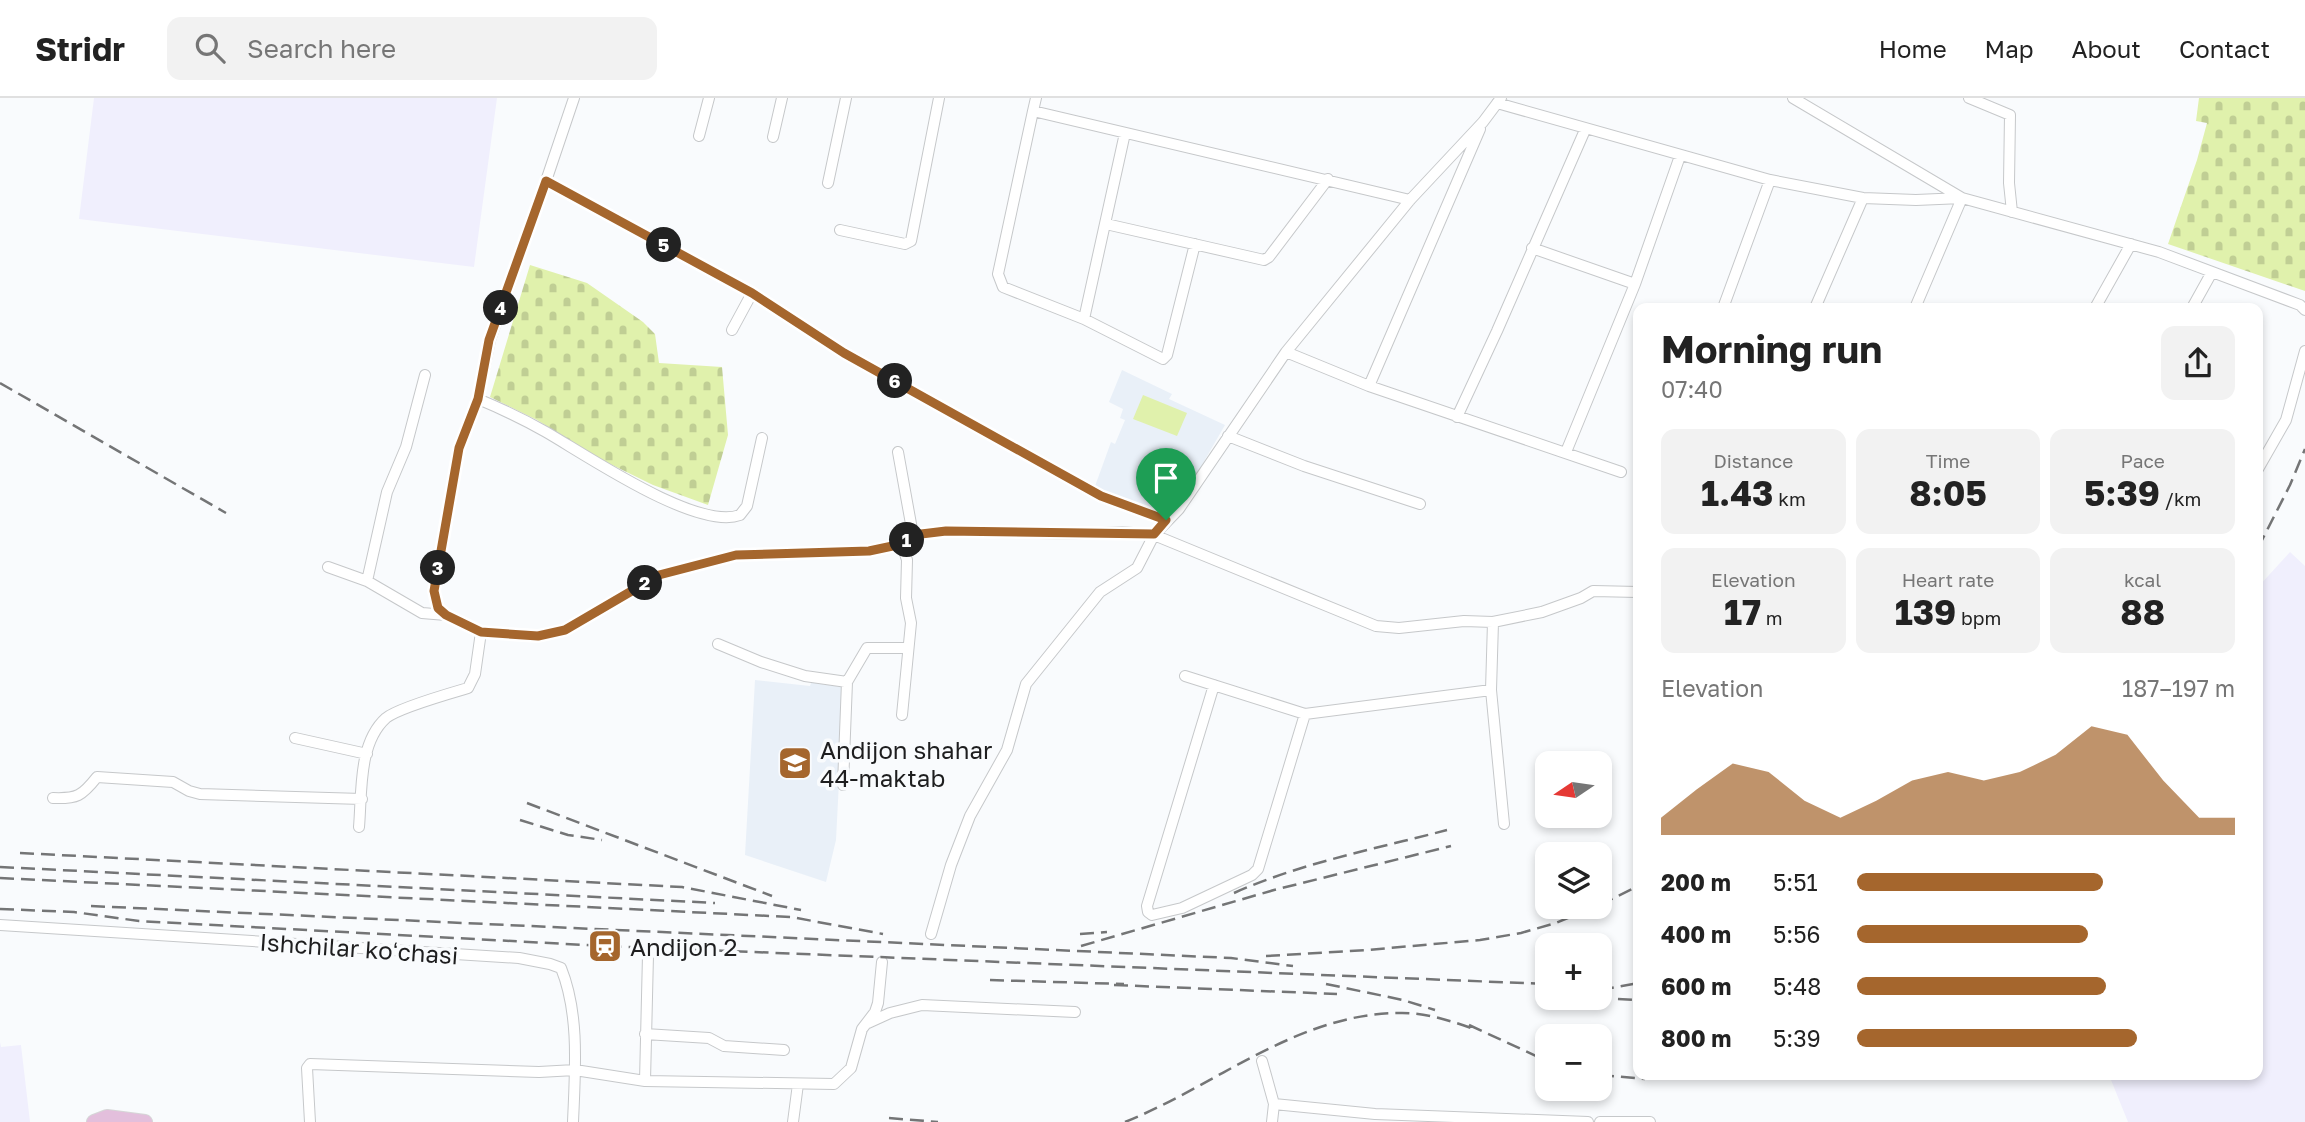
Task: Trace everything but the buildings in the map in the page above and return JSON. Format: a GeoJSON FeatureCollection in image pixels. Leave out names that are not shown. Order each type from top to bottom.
{"type":"FeatureCollection","features":[{"type":"Feature","properties":{"kind":"main road"},"geometry":{"type":"LineString","coordinates":[[102,1120],[145,1122]]}},
{"type":"Feature","properties":{"kind":"street"},"geometry":{"type":"LineString","coordinates":[[574,98],[489,340],[478,399],[459,448],[434,591],[438,608],[446,615],[481,632],[538,636],[565,630],[659,575],[736,555],[869,551],[902,544],[913,535],[956,531],[1154,534],[1376,626],[1399,628],[1464,621],[1493,622],[1542,612],[1593,591],[1609,589],[1633,591]]}},
{"type":"Feature","properties":{"kind":"street"},"geometry":{"type":"LineString","coordinates":[[699,136],[709,98]]}},
{"type":"Feature","properties":{"kind":"street"},"geometry":{"type":"LineString","coordinates":[[773,138],[782,98]]}},
{"type":"Feature","properties":{"kind":"street"},"geometry":{"type":"LineString","coordinates":[[828,183],[846,98]]}},
{"type":"Feature","properties":{"kind":"street"},"geometry":{"type":"LineString","coordinates":[[840,230],[905,244],[911,241],[939,98]]}},
{"type":"Feature","properties":{"kind":"street"},"geometry":{"type":"LineString","coordinates":[[1036,98],[999,280],[1003,287],[1084,319],[1163,359],[1167,355],[1195,244]]}},
{"type":"Feature","properties":{"kind":"street"},"geometry":{"type":"LineString","coordinates":[[1793,98],[1962,198],[2131,244],[2300,305],[2305,310]]}},
{"type":"Feature","properties":{"kind":"street"},"geometry":{"type":"LineString","coordinates":[[1969,98],[2010,115],[2009,183],[2012,212]]}},
{"type":"Feature","properties":{"kind":"street"},"geometry":{"type":"LineString","coordinates":[[931,934],[951,865],[970,816],[1007,750],[1026,684],[1100,592],[1137,568],[1154,534],[1179,509],[1286,352],[1410,200],[1483,122],[1499,99],[1585,130],[1770,180],[1863,198],[1962,198]]}},
{"type":"Feature","properties":{"kind":"street"},"geometry":{"type":"LineString","coordinates":[[1032,111],[1410,200]]}},
{"type":"Feature","properties":{"kind":"street"},"geometry":{"type":"LineString","coordinates":[[1369,386],[1483,122]]}},
{"type":"Feature","properties":{"kind":"street"},"geometry":{"type":"LineString","coordinates":[[1457,417],[1585,130]]}},
{"type":"Feature","properties":{"kind":"street"},"geometry":{"type":"LineString","coordinates":[[1084,319],[1125,133]]}},
{"type":"Feature","properties":{"kind":"street"},"geometry":{"type":"LineString","coordinates":[[1566,452],[1635,284],[1680,156]]}},
{"type":"Feature","properties":{"kind":"street"},"geometry":{"type":"LineString","coordinates":[[1106,224],[1264,260],[1328,179]]}},
{"type":"Feature","properties":{"kind":"street"},"geometry":{"type":"LineString","coordinates":[[1725,303],[1770,180]]}},
{"type":"Feature","properties":{"kind":"street"},"geometry":{"type":"LineString","coordinates":[[546,181],[752,293],[844,353],[1101,496],[1166,520]]}},
{"type":"Feature","properties":{"kind":"street"},"geometry":{"type":"LineString","coordinates":[[1817,303],[1863,198]]}},
{"type":"Feature","properties":{"kind":"street"},"geometry":{"type":"LineString","coordinates":[[1917,303],[1962,198]]}},
{"type":"Feature","properties":{"kind":"street"},"geometry":{"type":"LineString","coordinates":[[2098,303],[2131,244]]}},
{"type":"Feature","properties":{"kind":"street"},"geometry":{"type":"LineString","coordinates":[[1532,248],[1635,284]]}},
{"type":"Feature","properties":{"kind":"street"},"geometry":{"type":"LineString","coordinates":[[2195,303],[2212,272]]}},
{"type":"Feature","properties":{"kind":"street"},"geometry":{"type":"LineString","coordinates":[[732,330],[752,293]]}},
{"type":"Feature","properties":{"kind":"street"},"geometry":{"type":"LineString","coordinates":[[2263,460],[2286,420],[2305,351]]}},
{"type":"Feature","properties":{"kind":"street"},"geometry":{"type":"LineString","coordinates":[[1286,352],[1369,386],[1621,472]]}},
{"type":"Feature","properties":{"kind":"street"},"geometry":{"type":"LineString","coordinates":[[367,581],[387,492],[406,447],[425,375]]}},
{"type":"Feature","properties":{"kind":"street"},"geometry":{"type":"LineString","coordinates":[[478,399],[545,431],[597,463],[676,505],[725,518],[740,515],[747,506],[762,438]]}},
{"type":"Feature","properties":{"kind":"street"},"geometry":{"type":"LineString","coordinates":[[1228,436],[1304,466],[1420,504]]}},
{"type":"Feature","properties":{"kind":"street"},"geometry":{"type":"LineString","coordinates":[[898,452],[913,535]]}},
{"type":"Feature","properties":{"kind":"street"},"geometry":{"type":"LineString","coordinates":[[902,544],[907,560],[906,598],[911,614],[902,715]]}},
{"type":"Feature","properties":{"kind":"street"},"geometry":{"type":"LineString","coordinates":[[328,567],[367,581],[422,613],[446,615]]}},
{"type":"Feature","properties":{"kind":"street"},"geometry":{"type":"LineString","coordinates":[[1493,622],[1491,690],[1504,824]]}},
{"type":"Feature","properties":{"kind":"street"},"geometry":{"type":"LineString","coordinates":[[359,827],[367,754],[373,736],[387,718],[468,688],[475,674],[481,632]]}},
{"type":"Feature","properties":{"kind":"street"},"geometry":{"type":"LineString","coordinates":[[718,644],[805,676],[847,682]]}},
{"type":"Feature","properties":{"kind":"street"},"geometry":{"type":"LineString","coordinates":[[843,785],[847,682],[867,648],[908,648]]}},
{"type":"Feature","properties":{"kind":"street"},"geometry":{"type":"LineString","coordinates":[[1185,676],[1305,714],[1491,690]]}},
{"type":"Feature","properties":{"kind":"street"},"geometry":{"type":"LineString","coordinates":[[1214,685],[1147,906],[1152,915],[1182,908],[1252,875],[1258,869],[1305,714]]}},
{"type":"Feature","properties":{"kind":"street"},"geometry":{"type":"LineString","coordinates":[[295,738],[367,754]]}},
{"type":"Feature","properties":{"kind":"street"},"geometry":{"type":"LineString","coordinates":[[52,799],[74,799],[87,790],[97,777],[173,782],[200,794],[362,799]]}},
{"type":"Feature","properties":{"kind":"street","name":"Ishchilar koʻchasi"},"geometry":{"type":"LineString","coordinates":[[0,925],[519,958],[550,964],[561,968],[570,999],[575,1070],[573,1122]]}},
{"type":"Feature","properties":{"kind":"street"},"geometry":{"type":"LineString","coordinates":[[645,1082],[648,955]]}},
{"type":"Feature","properties":{"kind":"street"},"geometry":{"type":"LineString","coordinates":[[310,1122],[307,1068],[310,1064],[539,1072],[575,1070],[645,1082],[834,1084],[851,1068],[862,1030],[878,1003],[881,962]]}},
{"type":"Feature","properties":{"kind":"street"},"geometry":{"type":"LineString","coordinates":[[868,1023],[890,1013],[922,1005],[1075,1012]]}},
{"type":"Feature","properties":{"kind":"street"},"geometry":{"type":"LineString","coordinates":[[645,1034],[709,1038],[724,1046],[784,1050]]}},
{"type":"Feature","properties":{"kind":"street"},"geometry":{"type":"LineString","coordinates":[[1262,1061],[1274,1104],[1272,1122]]}},
{"type":"Feature","properties":{"kind":"street"},"geometry":{"type":"LineString","coordinates":[[793,1122],[799,1084]]}},
{"type":"Feature","properties":{"kind":"street"},"geometry":{"type":"LineString","coordinates":[[1274,1104],[1376,1114],[1588,1122]]}},
{"type":"Feature","properties":{"kind":"street"},"geometry":{"type":"LineString","coordinates":[[1600,1122],[1650,1122]]}},
{"type":"Feature","properties":{"kind":"shaded area"},"geometry":{"type":"Polygon","coordinates":[[[94,98],[497,98],[474,267],[79,219],[94,98]]]}},
{"type":"Feature","properties":{"kind":"shaded area"},"geometry":{"type":"Polygon","coordinates":[[[1122,370],[1172,394],[1169,399],[1225,425],[1180,503],[1169,515],[1094,489],[1111,442],[1115,444],[1125,420],[1120,418],[1123,409],[1109,402],[1122,370]]]}},
{"type":"Feature","properties":{"kind":"shaded area"},"geometry":{"type":"Polygon","coordinates":[[[2290,552],[2305,566],[2305,1122],[2128,1122],[2111,1080],[2263,1080],[2263,582],[2290,552]]]}},
{"type":"Feature","properties":{"kind":"shaded area","name":"Andijon shahar 44-maktab"},"geometry":{"type":"Polygon","coordinates":[[[755,680],[810,686],[812,680],[844,685],[836,840],[826,882],[745,855],[755,680]]]}},
{"type":"Feature","properties":{"kind":"shaded area"},"geometry":{"type":"Polygon","coordinates":[[[0,1042],[1,1047],[21,1045],[30,1122],[0,1122],[0,1042]]]}},
{"type":"Feature","properties":{"kind":"green space"},"geometry":{"type":"Polygon","coordinates":[[[2199,98],[2305,98],[2305,291],[2168,244],[2207,123],[2196,121],[2199,98]]]}},
{"type":"Feature","properties":{"kind":"green space"},"geometry":{"type":"Polygon","coordinates":[[[530,265],[587,283],[643,322],[655,334],[659,363],[722,367],[728,435],[708,505],[653,485],[600,459],[537,420],[490,397],[530,265]]]}},
{"type":"Feature","properties":{"kind":"green space"},"geometry":{"type":"Polygon","coordinates":[[[1143,395],[1187,413],[1177,436],[1133,419],[1143,395]]]}},
{"type":"Feature","properties":{"kind":"railway"},"geometry":{"type":"LineString","coordinates":[[0,383],[226,513]]}},
{"type":"Feature","properties":{"kind":"railway"},"geometry":{"type":"LineString","coordinates":[[2263,538],[2305,449]]}},
{"type":"Feature","properties":{"kind":"railway"},"geometry":{"type":"LineString","coordinates":[[527,803],[772,896]]}},
{"type":"Feature","properties":{"kind":"railway"},"geometry":{"type":"LineString","coordinates":[[520,820],[568,835],[602,840]]}},
{"type":"Feature","properties":{"kind":"railway"},"geometry":{"type":"LineString","coordinates":[[1234,893],[1312,865],[1447,830]]}},
{"type":"Feature","properties":{"kind":"railway"},"geometry":{"type":"LineString","coordinates":[[1081,946],[1274,890],[1451,846]]}},
{"type":"Feature","properties":{"kind":"railway"},"geometry":{"type":"LineString","coordinates":[[20,853],[682,887],[801,910]]}},
{"type":"Feature","properties":{"kind":"railway"},"geometry":{"type":"LineString","coordinates":[[0,867],[715,903]]}},
{"type":"Feature","properties":{"kind":"railway"},"geometry":{"type":"LineString","coordinates":[[0,878],[791,917],[883,934]]}},
{"type":"Feature","properties":{"kind":"railway"},"geometry":{"type":"LineString","coordinates":[[1612,899],[1633,888]]}},
{"type":"Feature","properties":{"kind":"railway"},"geometry":{"type":"LineString","coordinates":[[91,906],[1231,958],[1293,966]]}},
{"type":"Feature","properties":{"kind":"railway"},"geometry":{"type":"LineString","coordinates":[[0,909],[74,912],[139,921],[605,946],[1535,984]]}},
{"type":"Feature","properties":{"kind":"railway"},"geometry":{"type":"LineString","coordinates":[[1266,956],[1480,940],[1521,933],[1565,919]]}},
{"type":"Feature","properties":{"kind":"railway"},"geometry":{"type":"LineString","coordinates":[[1080,934],[1107,932]]}},
{"type":"Feature","properties":{"kind":"railway"},"geometry":{"type":"LineString","coordinates":[[990,980],[1124,984]]}},
{"type":"Feature","properties":{"kind":"railway"},"geometry":{"type":"LineString","coordinates":[[1326,984],[1403,1000],[1435,1010]]}},
{"type":"Feature","properties":{"kind":"railway"},"geometry":{"type":"LineString","coordinates":[[1612,988],[1633,984]]}},
{"type":"Feature","properties":{"kind":"railway"},"geometry":{"type":"LineString","coordinates":[[1114,985],[1337,994]]}},
{"type":"Feature","properties":{"kind":"railway"},"geometry":{"type":"LineString","coordinates":[[1612,999],[1633,1000]]}},
{"type":"Feature","properties":{"kind":"railway"},"geometry":{"type":"LineString","coordinates":[[1125,1122],[1257,1054],[1325,1025],[1361,1016],[1408,1013],[1438,1018],[1477,1030]]}},
{"type":"Feature","properties":{"kind":"railway"},"geometry":{"type":"LineString","coordinates":[[1469,1025],[1535,1055]]}},
{"type":"Feature","properties":{"kind":"railway"},"geometry":{"type":"LineString","coordinates":[[1612,1076],[1633,1078]]}},
{"type":"Feature","properties":{"kind":"railway"},"geometry":{"type":"LineString","coordinates":[[889,1118],[938,1122]]}},
{"type":"Feature","properties":{"kind":"place","name":"Andijon shahar 44-maktab"},"geometry":{"type":"Point","coordinates":[795,763]}},
{"type":"Feature","properties":{"kind":"place","name":"Andijon 2"},"geometry":{"type":"Point","coordinates":[605,946]}},
{"type":"Feature","properties":{"kind":"route"},"geometry":{"type":"LineString","coordinates":[[546,181],[752,293],[844,353],[1101,496],[1166,520],[1154,534],[946,531],[913,535],[902,544],[869,551],[736,555],[659,575],[565,630],[538,636],[481,632],[446,615],[438,608],[434,591],[459,448],[478,399],[489,340],[546,181]]}}]}
